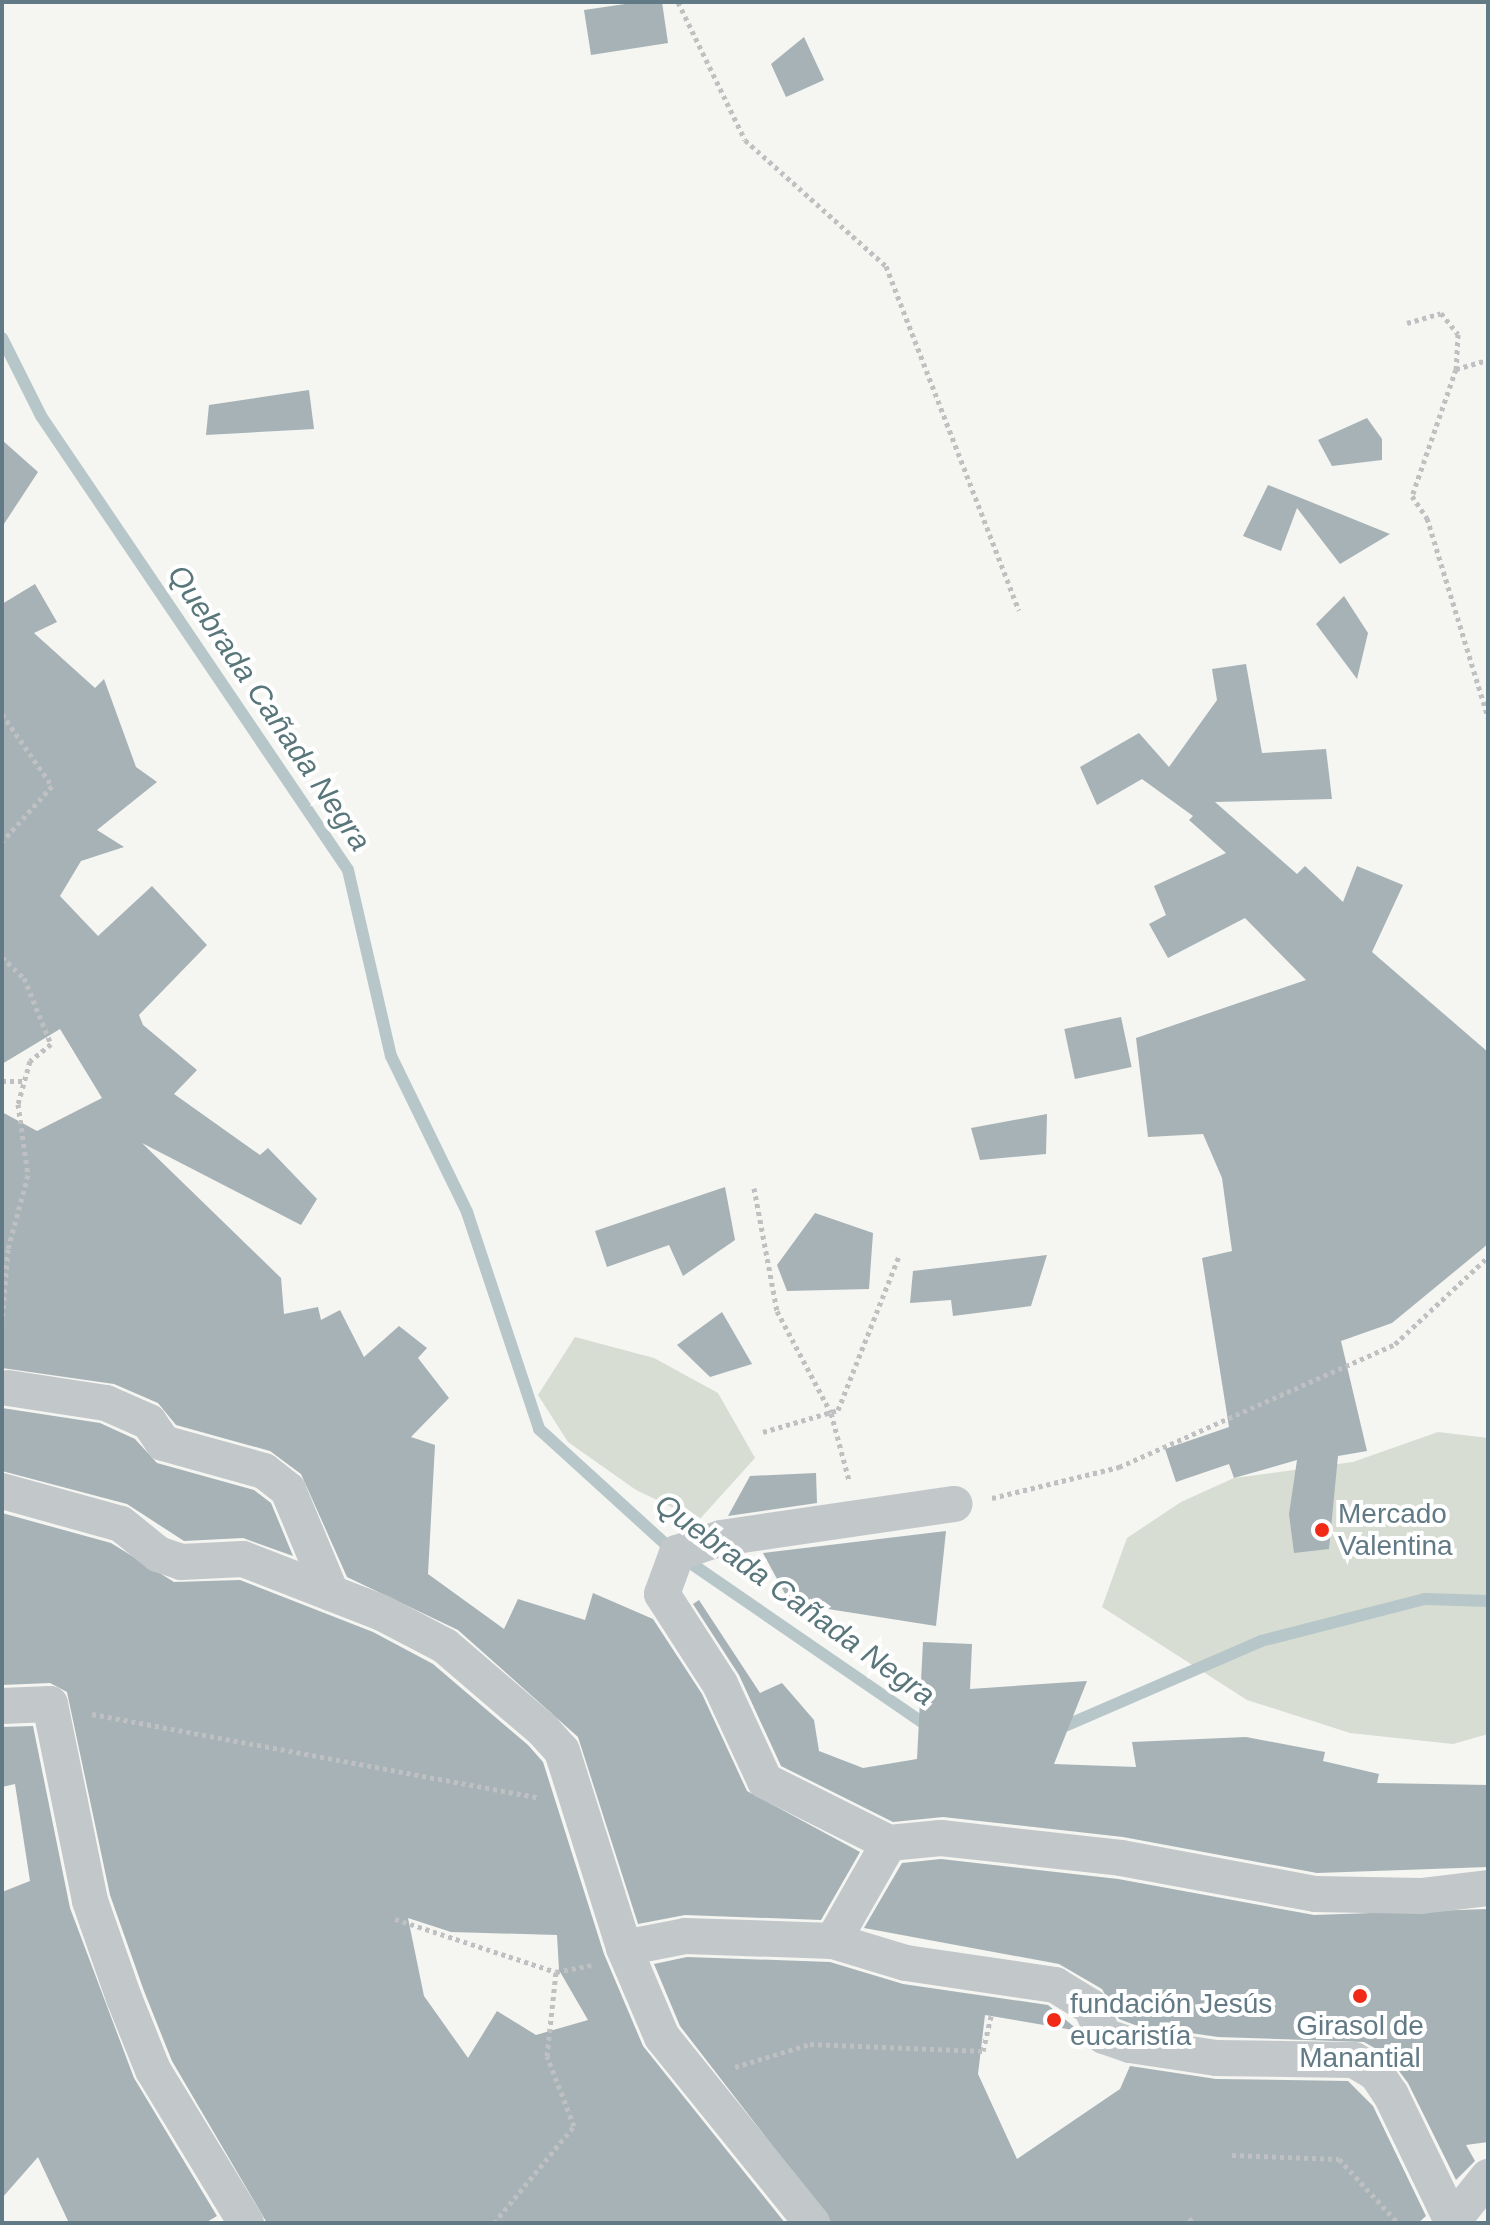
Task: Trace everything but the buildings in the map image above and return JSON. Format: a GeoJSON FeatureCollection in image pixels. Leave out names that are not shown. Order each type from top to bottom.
{"type":"FeatureCollection","features":[{"type":"Feature","properties":{"kind":"street"},"geometry":{"type":"LineString","coordinates":[[8,1388],[106,1403],[149,1422],[163,1443],[264,1471],[288,1490],[331,1593]]}},
{"type":"Feature","properties":{"kind":"street"},"geometry":{"type":"LineString","coordinates":[[2,1491],[121,1524],[158,1554],[181,1562],[243,1559],[331,1593],[445,1646],[473,1670],[562,1751],[624,1948],[662,2037],[689,2078],[812,2223]]}},
{"type":"Feature","properties":{"kind":"street"},"geometry":{"type":"LineString","coordinates":[[955,1504],[721,1538],[677,1553],[662,1594],[720,1684],[765,1781],[889,1843],[941,1838],[1022,1844],[1315,1894],[1421,1896],[1488,1888]]}},
{"type":"Feature","properties":{"kind":"street"},"geometry":{"type":"LineString","coordinates":[[2,1706],[50,1704],[90,1901],[124,1998],[153,2070],[246,2223]]}},
{"type":"Feature","properties":{"kind":"street"},"geometry":{"type":"LineString","coordinates":[[833,1941],[889,1843]]}},
{"type":"Feature","properties":{"kind":"street"},"geometry":{"type":"LineString","coordinates":[[624,1948],[685,1936],[833,1941],[999,1979],[1055,1985],[1091,2007],[1104,2036],[1130,2045],[1216,2058],[1354,2060],[1376,2073],[1391,2095],[1452,2223],[1488,2177]]}},
{"type":"Feature","properties":{"kind":"path"},"geometry":{"type":"LineString","coordinates":[[678,2],[745,140],[886,266],[1019,610]]}},
{"type":"Feature","properties":{"kind":"path"},"geometry":{"type":"LineString","coordinates":[[1407,323],[1441,313],[1453,320],[1456,369],[1412,496],[1427,518],[1488,718]]}},
{"type":"Feature","properties":{"kind":"path"},"geometry":{"type":"LineString","coordinates":[[1456,369],[1488,360]]}},
{"type":"Feature","properties":{"kind":"path"},"geometry":{"type":"LineString","coordinates":[[2,714],[52,786],[2,842]]}},
{"type":"Feature","properties":{"kind":"path"},"geometry":{"type":"LineString","coordinates":[[2,957],[24,978],[51,1044],[30,1061],[18,1104],[28,1175],[8,1249],[2,1322]]}},
{"type":"Feature","properties":{"kind":"path"},"geometry":{"type":"LineString","coordinates":[[2,1081],[24,1081]]}},
{"type":"Feature","properties":{"kind":"path"},"geometry":{"type":"LineString","coordinates":[[754,1188],[777,1311],[831,1413],[859,1520]]}},
{"type":"Feature","properties":{"kind":"path"},"geometry":{"type":"LineString","coordinates":[[763,1432],[831,1413],[879,1320],[899,1256]]}},
{"type":"Feature","properties":{"kind":"path"},"geometry":{"type":"LineString","coordinates":[[955,1504],[1119,1467],[1327,1377],[1395,1344],[1488,1257]]}},
{"type":"Feature","properties":{"kind":"path"},"geometry":{"type":"LineString","coordinates":[[50,1704],[303,1759],[368,1761],[556,1799],[583,1810]]}},
{"type":"Feature","properties":{"kind":"path"},"geometry":{"type":"LineString","coordinates":[[395,1919],[556,1972],[624,1948]]}},
{"type":"Feature","properties":{"kind":"path"},"geometry":{"type":"LineString","coordinates":[[494,2223],[574,2126],[547,2056],[556,1972]]}},
{"type":"Feature","properties":{"kind":"path"},"geometry":{"type":"LineString","coordinates":[[689,2078],[810,2044],[983,2051],[999,1979]]}},
{"type":"Feature","properties":{"kind":"path"},"geometry":{"type":"LineString","coordinates":[[1232,2155],[1339,2159],[1398,2223]]}},
{"type":"Feature","properties":{"kind":"shaded area"},"geometry":{"type":"Polygon","coordinates":[[[575,1337],[654,1358],[718,1393],[755,1458],[699,1520],[636,1490],[568,1442],[538,1395],[575,1337]]]}},
{"type":"Feature","properties":{"kind":"shaded area"},"geometry":{"type":"Polygon","coordinates":[[[1438,1432],[1488,1438],[1488,1734],[1453,1744],[1350,1733],[1247,1700],[1102,1607],[1127,1538],[1181,1502],[1234,1478],[1353,1462],[1438,1432]]]}},
{"type":"Feature","properties":{"kind":"waterway","name":"Quebrada Cañada Negra"},"geometry":{"type":"LineString","coordinates":[[2,338],[41,416],[348,870],[391,1056],[467,1212],[539,1429],[673,1551],[932,1729]]}},
{"type":"Feature","properties":{"kind":"waterway","name":"Quebrada Cañada Negra"},"geometry":{"type":"LineString","coordinates":[[1058,1729],[1261,1641],[1425,1599],[1488,1601]]}},
{"type":"Feature","properties":{"kind":"place","name":"Mercado Valentina"},"geometry":{"type":"Point","coordinates":[1322,1530]}},
{"type":"Feature","properties":{"kind":"place","name":"Girasol de Manantial"},"geometry":{"type":"Point","coordinates":[1360,1996]}},
{"type":"Feature","properties":{"kind":"place","name":"fundación Jesús eucaristía"},"geometry":{"type":"Point","coordinates":[1054,2020]}}]}
